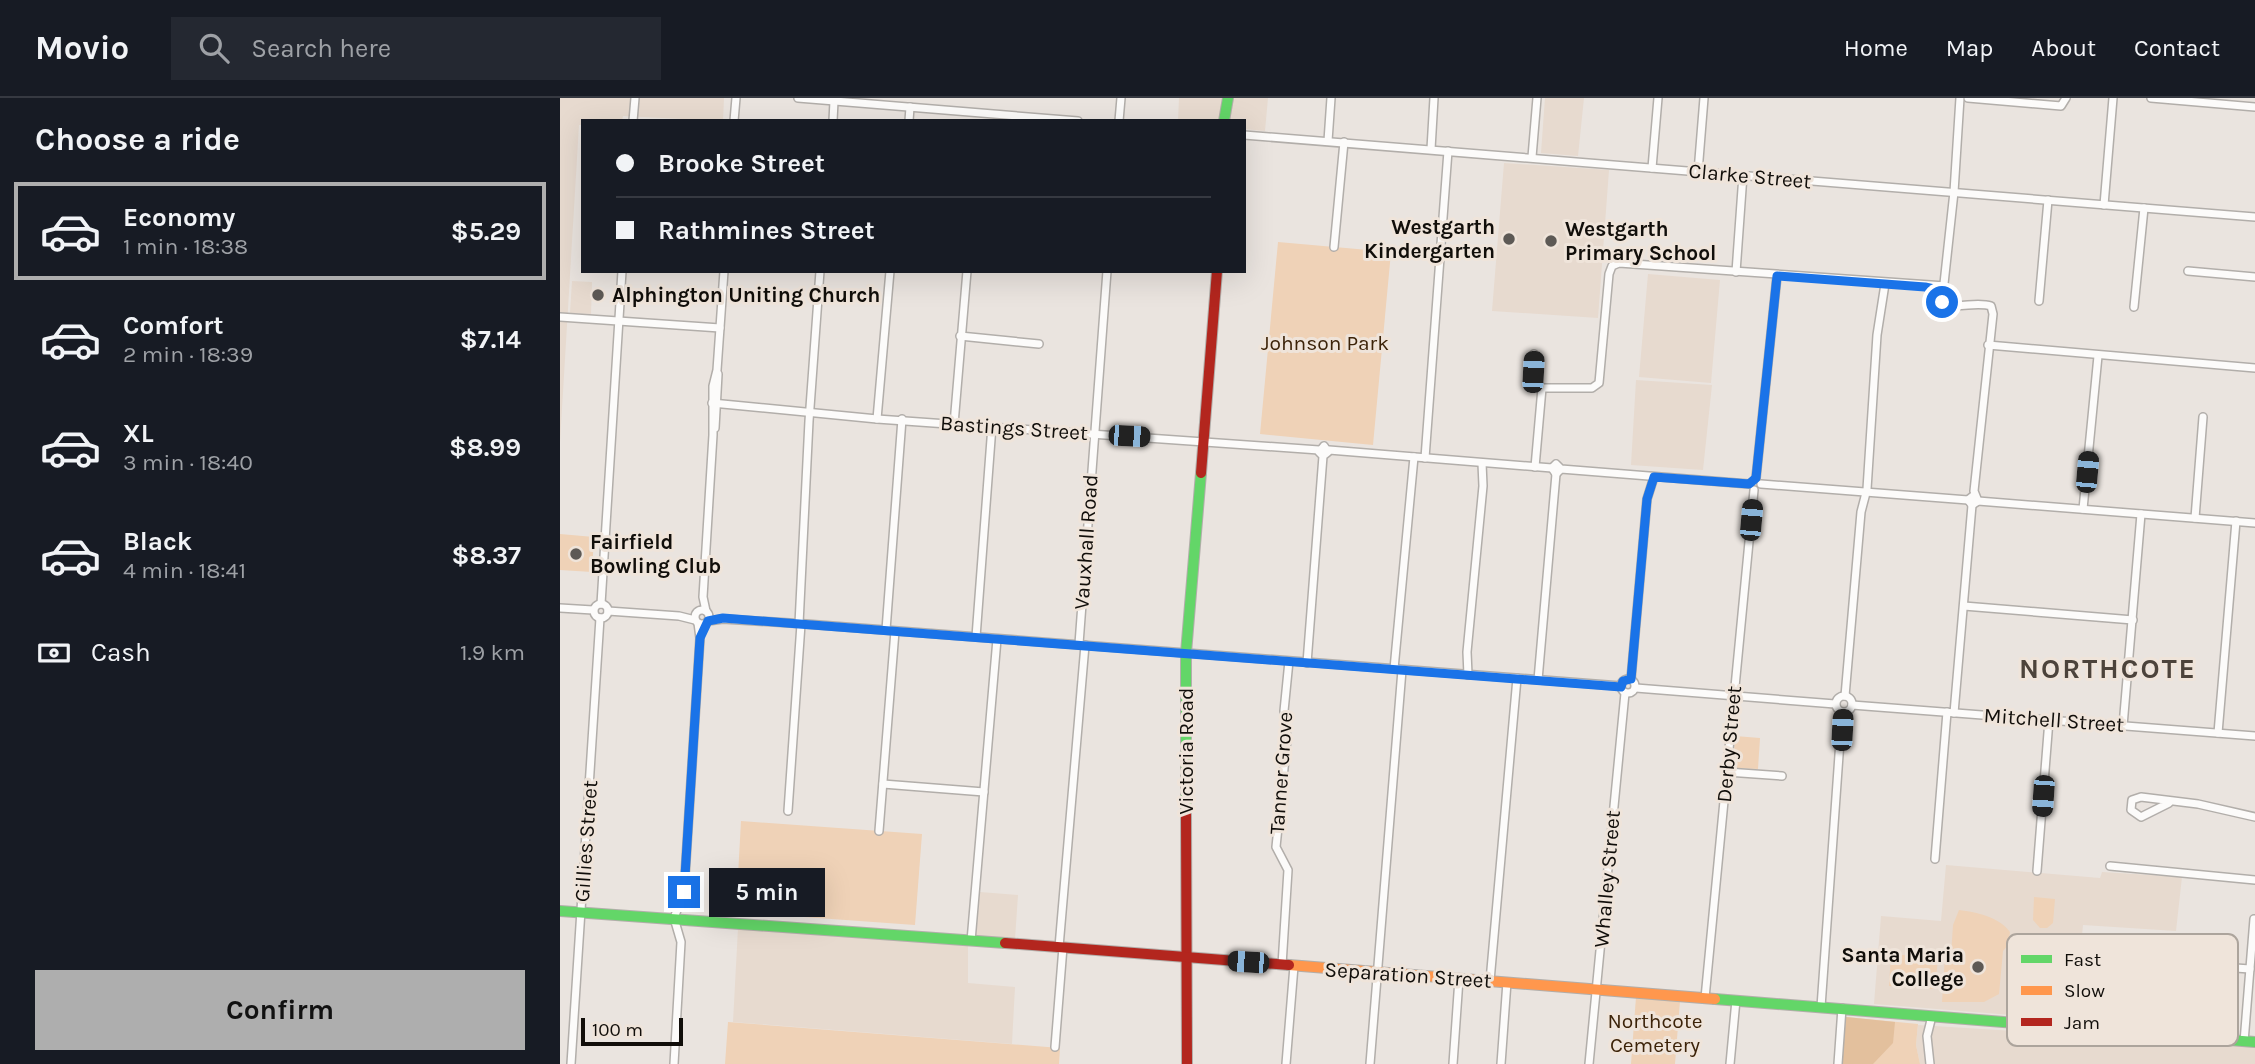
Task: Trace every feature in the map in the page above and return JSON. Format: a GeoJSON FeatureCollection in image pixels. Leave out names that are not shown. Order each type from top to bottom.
{"type":"FeatureCollection","features":[{"type":"Feature","properties":{"kind":"street"},"geometry":{"type":"LineString","coordinates":[[633,119],[635,98]]}},
{"type":"Feature","properties":{"kind":"street"},"geometry":{"type":"LineString","coordinates":[[734,119],[736,98]]}},
{"type":"Feature","properties":{"kind":"street"},"geometry":{"type":"LineString","coordinates":[[798,98],[910,107],[975,116],[1042,119]]}},
{"type":"Feature","properties":{"kind":"street"},"geometry":{"type":"LineString","coordinates":[[1119,119],[1121,98]]}},
{"type":"Feature","properties":{"kind":"street"},"geometry":{"type":"LineString","coordinates":[[1227,117],[1228,98]]}},
{"type":"Feature","properties":{"kind":"street"},"geometry":{"type":"LineString","coordinates":[[1328,141],[1331,98]]}},
{"type":"Feature","properties":{"kind":"street"},"geometry":{"type":"LineString","coordinates":[[1431,149],[1434,98]]}},
{"type":"Feature","properties":{"kind":"street"},"geometry":{"type":"LineString","coordinates":[[1532,157],[1537,98]]}},
{"type":"Feature","properties":{"kind":"street"},"geometry":{"type":"LineString","coordinates":[[1652,168],[1658,98]]}},
{"type":"Feature","properties":{"kind":"street"},"geometry":{"type":"LineString","coordinates":[[1698,172],[1704,98]]}},
{"type":"Feature","properties":{"kind":"street"},"geometry":{"type":"LineString","coordinates":[[1935,859],[1964,606],[1990,324],[1986,310],[1974,305],[1945,301],[1960,98]]}},
{"type":"Feature","properties":{"kind":"street"},"geometry":{"type":"LineString","coordinates":[[1968,98],[2061,106],[2066,98]]}},
{"type":"Feature","properties":{"kind":"street"},"geometry":{"type":"LineString","coordinates":[[2104,205],[2113,98]]}},
{"type":"Feature","properties":{"kind":"street"},"geometry":{"type":"LineString","coordinates":[[2151,98],[2255,107]]}},
{"type":"Feature","properties":{"kind":"street"},"geometry":{"type":"LineString","coordinates":[[832,119],[834,101]]}},
{"type":"Feature","properties":{"kind":"street"},"geometry":{"type":"LineString","coordinates":[[909,119],[910,107]]}},
{"type":"Feature","properties":{"kind":"street","name":"Clarke Street"},"geometry":{"type":"LineString","coordinates":[[1246,135],[2255,217]]}},
{"type":"Feature","properties":{"kind":"street"},"geometry":{"type":"LineString","coordinates":[[1334,247],[1344,142]]}},
{"type":"Feature","properties":{"kind":"street"},"geometry":{"type":"LineString","coordinates":[[1425,458],[1448,150]]}},
{"type":"Feature","properties":{"kind":"street"},"geometry":{"type":"LineString","coordinates":[[1736,272],[1743,175]]}},
{"type":"Feature","properties":{"kind":"street"},"geometry":{"type":"LineString","coordinates":[[2039,301],[2048,200]]}},
{"type":"Feature","properties":{"kind":"street"},"geometry":{"type":"LineString","coordinates":[[2134,307],[2144,208]]}},
{"type":"Feature","properties":{"kind":"street"},"geometry":{"type":"LineString","coordinates":[[1534,354],[1533,380],[1542,388],[1592,388],[1599,383],[1610,269],[1619,262],[1944,289]]}},
{"type":"Feature","properties":{"kind":"street"},"geometry":{"type":"LineString","coordinates":[[2188,271],[2255,277]]}},
{"type":"Feature","properties":{"kind":"street"},"geometry":{"type":"LineString","coordinates":[[622,273],[601,604],[608,611],[1517,678],[1633,692],[1636,688],[1835,704],[1842,713],[1821,1007]]}},
{"type":"Feature","properties":{"kind":"street"},"geometry":{"type":"LineString","coordinates":[[674,1064],[681,942],[674,918],[682,904],[724,273]]}},
{"type":"Feature","properties":{"kind":"street"},"geometry":{"type":"LineString","coordinates":[[788,811],[798,601],[820,273]]}},
{"type":"Feature","properties":{"kind":"street"},"geometry":{"type":"LineString","coordinates":[[877,419],[890,273]]}},
{"type":"Feature","properties":{"kind":"street"},"geometry":{"type":"LineString","coordinates":[[954,424],[967,273]]}},
{"type":"Feature","properties":{"kind":"street","name":"Vauxhall Road"},"geometry":{"type":"LineString","coordinates":[[1055,1047],[1107,273]]}},
{"type":"Feature","properties":{"kind":"street","name":"Victoria Road"},"geometry":{"type":"LineString","coordinates":[[1187,1064],[1186,653],[1217,273]]}},
{"type":"Feature","properties":{"kind":"street"},"geometry":{"type":"LineString","coordinates":[[1751,487],[1758,481],[1774,275]]}},
{"type":"Feature","properties":{"kind":"street"},"geometry":{"type":"LineString","coordinates":[[1845,696],[1882,284]]}},
{"type":"Feature","properties":{"kind":"street"},"geometry":{"type":"LineString","coordinates":[[560,317],[720,328]]}},
{"type":"Feature","properties":{"kind":"street"},"geometry":{"type":"LineString","coordinates":[[960,336],[1039,344]]}},
{"type":"Feature","properties":{"kind":"street"},"geometry":{"type":"LineString","coordinates":[[1987,348],[2255,368]]}},
{"type":"Feature","properties":{"kind":"street"},"geometry":{"type":"LineString","coordinates":[[2083,509],[2098,356]]}},
{"type":"Feature","properties":{"kind":"street"},"geometry":{"type":"LineString","coordinates":[[1535,467],[1542,388]]}},
{"type":"Feature","properties":{"kind":"street","name":"Bastings Street"},"geometry":{"type":"LineString","coordinates":[[715,406],[1414,457],[1751,487]]}},
{"type":"Feature","properties":{"kind":"street"},"geometry":{"type":"LineString","coordinates":[[2195,518],[2203,417]]}},
{"type":"Feature","properties":{"kind":"street"},"geometry":{"type":"LineString","coordinates":[[879,831],[902,419]]}},
{"type":"Feature","properties":{"kind":"street"},"geometry":{"type":"LineString","coordinates":[[976,637],[992,426]]}},
{"type":"Feature","properties":{"kind":"street"},"geometry":{"type":"LineString","coordinates":[[1307,663],[1324,452]]}},
{"type":"Feature","properties":{"kind":"street"},"geometry":{"type":"LineString","coordinates":[[1370,1064],[1414,457]]}},
{"type":"Feature","properties":{"kind":"street"},"geometry":{"type":"LineString","coordinates":[[1468,675],[1467,652],[1485,463]]}},
{"type":"Feature","properties":{"kind":"street"},"geometry":{"type":"LineString","coordinates":[[1538,680],[1556,470]]}},
{"type":"Feature","properties":{"kind":"street"},"geometry":{"type":"LineString","coordinates":[[1643,476],[1647,499]]}},
{"type":"Feature","properties":{"kind":"street"},"geometry":{"type":"LineString","coordinates":[[1636,688],[1631,679],[1647,499],[1654,477]]}},
{"type":"Feature","properties":{"kind":"street"},"geometry":{"type":"LineString","coordinates":[[1758,481],[1863,492],[2255,523]]}},
{"type":"Feature","properties":{"kind":"street","name":"Derby Street"},"geometry":{"type":"LineString","coordinates":[[1705,998],[1751,487]]}},
{"type":"Feature","properties":{"kind":"street"},"geometry":{"type":"LineString","coordinates":[[2123,726],[2141,514]]}},
{"type":"Feature","properties":{"kind":"street"},"geometry":{"type":"LineString","coordinates":[[2218,733],[2236,521]]}},
{"type":"Feature","properties":{"kind":"street"},"geometry":{"type":"LineString","coordinates":[[560,608],[593,610],[601,604]]}},
{"type":"Feature","properties":{"kind":"street"},"geometry":{"type":"LineString","coordinates":[[1964,606],[2133,620]]}},
{"type":"Feature","properties":{"kind":"street"},"geometry":{"type":"LineString","coordinates":[[593,610],[600,618],[608,611]]}},
{"type":"Feature","properties":{"kind":"street","name":"Gillies Street"},"geometry":{"type":"LineString","coordinates":[[571,1064],[600,618]]}},
{"type":"Feature","properties":{"kind":"street"},"geometry":{"type":"LineString","coordinates":[[971,941],[997,639]]}},
{"type":"Feature","properties":{"kind":"street","name":"Tanner Grove"},"geometry":{"type":"LineString","coordinates":[[1282,965],[1288,870],[1276,847],[1287,739],[1284,711],[1289,661]]}},
{"type":"Feature","properties":{"kind":"street"},"geometry":{"type":"LineString","coordinates":[[1490,981],[1517,678]]}},
{"type":"Feature","properties":{"kind":"street"},"geometry":{"type":"LineString","coordinates":[[1623,690],[1623,681],[1631,679]]}},
{"type":"Feature","properties":{"kind":"street","name":"Whalley Street"},"geometry":{"type":"LineString","coordinates":[[1589,1064],[1623,690]]}},
{"type":"Feature","properties":{"kind":"street"},"geometry":{"type":"LineString","coordinates":[[1835,704],[1839,697],[1850,698],[1852,705],[1842,713]]}},
{"type":"Feature","properties":{"kind":"street","name":"Mitchell Street"},"geometry":{"type":"LineString","coordinates":[[1852,705],[2255,736]]}},
{"type":"Feature","properties":{"kind":"street"},"geometry":{"type":"LineString","coordinates":[[2037,871],[2049,720]]}},
{"type":"Feature","properties":{"kind":"street"},"geometry":{"type":"LineString","coordinates":[[1727,772],[1782,776]]}},
{"type":"Feature","properties":{"kind":"street"},"geometry":{"type":"LineString","coordinates":[[883,784],[984,792]]}},
{"type":"Feature","properties":{"kind":"street"},"geometry":{"type":"LineString","coordinates":[[2169,803],[2141,817],[2131,810],[2132,800],[2137,798],[2199,804],[2255,817]]}},
{"type":"Feature","properties":{"kind":"street"},"geometry":{"type":"LineString","coordinates":[[2110,866],[2255,880]]}},
{"type":"Feature","properties":{"kind":"street","name":"Separation Street"},"geometry":{"type":"LineString","coordinates":[[560,911],[1061,947],[2007,1023]]}},
{"type":"Feature","properties":{"kind":"street"},"geometry":{"type":"LineString","coordinates":[[681,942],[692,919]]}},
{"type":"Feature","properties":{"kind":"street"},"geometry":{"type":"LineString","coordinates":[[2249,1042],[2254,919]]}},
{"type":"Feature","properties":{"kind":"street"},"geometry":{"type":"LineString","coordinates":[[1286,1064],[1294,966]]}},
{"type":"Feature","properties":{"kind":"street"},"geometry":{"type":"LineString","coordinates":[[2238,969],[2250,970]]}},
{"type":"Feature","properties":{"kind":"street"},"geometry":{"type":"LineString","coordinates":[[1453,1064],[1459,979]]}},
{"type":"Feature","properties":{"kind":"street"},"geometry":{"type":"LineString","coordinates":[[1501,1064],[1507,982]]}},
{"type":"Feature","properties":{"kind":"street"},"geometry":{"type":"LineString","coordinates":[[1730,1064],[1735,1000]]}},
{"type":"Feature","properties":{"kind":"street"},"geometry":{"type":"LineString","coordinates":[[1838,1064],[1842,1008]]}},
{"type":"Feature","properties":{"kind":"street"},"geometry":{"type":"LineString","coordinates":[[1930,1064],[1927,1036],[1932,1016]]}},
{"type":"Feature","properties":{"kind":"shaded area"},"geometry":{"type":"Polygon","coordinates":[[[560,98],[724,98],[723,119],[623,116],[622,119],[581,119],[560,442],[560,98]]]}},
{"type":"Feature","properties":{"kind":"shaded area"},"geometry":{"type":"Polygon","coordinates":[[[1179,98],[1268,98],[1265,131],[1246,129],[1246,119],[1178,119],[1179,98]]]}},
{"type":"Feature","properties":{"kind":"shaded area"},"geometry":{"type":"Polygon","coordinates":[[[1545,98],[1584,98],[1578,156],[1541,153],[1545,98]]]}},
{"type":"Feature","properties":{"kind":"shaded area","name":"Westgarth Primary School"},"geometry":{"type":"Polygon","coordinates":[[[1504,163],[1609,170],[1598,318],[1492,311],[1504,163]]]}},
{"type":"Feature","properties":{"kind":"shaded area","name":"Westgarth Primary School"},"geometry":{"type":"Polygon","coordinates":[[[1648,274],[1720,280],[1711,383],[1639,377],[1648,274]]]}},
{"type":"Feature","properties":{"kind":"shaded area"},"geometry":{"type":"Polygon","coordinates":[[[572,281],[592,282],[591,314],[570,313],[572,281]]]}},
{"type":"Feature","properties":{"kind":"shaded area"},"geometry":{"type":"Polygon","coordinates":[[[1636,380],[1712,385],[1703,470],[1631,465],[1636,380]]]}},
{"type":"Feature","properties":{"kind":"shaded area","name":"Santa Maria College"},"geometry":{"type":"Polygon","coordinates":[[[1946,865],[2100,878],[2102,872],[2182,877],[2176,931],[2083,925],[2082,934],[2007,934],[2007,1015],[1874,1004],[1881,916],[1941,921],[1946,865]]]}},
{"type":"Feature","properties":{"kind":"shaded area"},"geometry":{"type":"Polygon","coordinates":[[[980,892],[1018,895],[1015,939],[976,936],[980,892]]]}},
{"type":"Feature","properties":{"kind":"shaded area"},"geometry":{"type":"Polygon","coordinates":[[[738,928],[968,946],[968,983],[1015,987],[1012,1044],[733,1022],[738,928]]]}},
{"type":"Feature","properties":{"kind":"shaded area"},"geometry":{"type":"Polygon","coordinates":[[[1846,1017],[1895,1022],[1893,1043],[1873,1064],[1842,1064],[1846,1017]]]}},
{"type":"Feature","properties":{"kind":"shaded area"},"geometry":{"type":"Polygon","coordinates":[[[1918,1025],[2007,1031],[2007,1046],[2255,1046],[2255,1064],[1920,1064],[1916,1045],[1918,1025]]]}},
{"type":"Feature","properties":{"kind":"green space","name":"Johnson Park"},"geometry":{"type":"Polygon","coordinates":[[[1278,242],[1391,252],[1373,445],[1260,434],[1278,242]]]}},
{"type":"Feature","properties":{"kind":"green space","name":"Fairfield Bowling Club"},"geometry":{"type":"Polygon","coordinates":[[[560,534],[594,537],[592,572],[560,570],[560,534]]]}},
{"type":"Feature","properties":{"kind":"green space"},"geometry":{"type":"Polygon","coordinates":[[[1735,736],[1760,738],[1758,769],[1733,768],[1735,736]]]}},
{"type":"Feature","properties":{"kind":"green space"},"geometry":{"type":"Polygon","coordinates":[[[741,821],[922,834],[915,925],[736,912],[741,821]]]}},
{"type":"Feature","properties":{"kind":"green space"},"geometry":{"type":"Polygon","coordinates":[[[2034,897],[2055,899],[2053,923],[2047,928],[2040,928],[2033,920],[2034,897]]]}},
{"type":"Feature","properties":{"kind":"green space"},"geometry":{"type":"Polygon","coordinates":[[[1959,910],[1994,919],[2010,932],[2007,934],[2007,946],[2003,951],[1999,994],[1984,1002],[1942,1002],[1945,956],[1951,956],[1953,925],[1959,910]]]}},
{"type":"Feature","properties":{"kind":"green space"},"geometry":{"type":"Polygon","coordinates":[[[1891,954],[1938,958],[1935,989],[1889,986],[1891,954]]]}},
{"type":"Feature","properties":{"kind":"green space","name":"Northcote Cemetery"},"geometry":{"type":"Polygon","coordinates":[[[1636,997],[1680,1001],[1675,1064],[1631,1064],[1636,997]]]}},
{"type":"Feature","properties":{"kind":"green space"},"geometry":{"type":"Polygon","coordinates":[[[1846,1017],[1918,1024],[1916,1045],[1920,1064],[1842,1064],[1846,1017]]]}},
{"type":"Feature","properties":{"kind":"green space"},"geometry":{"type":"Polygon","coordinates":[[[728,1022],[1060,1048],[1059,1064],[725,1064],[728,1022]]]}},
{"type":"Feature","properties":{"kind":"traffic: fast"},"geometry":{"type":"LineString","coordinates":[[1224,119],[1228,98]]}},
{"type":"Feature","properties":{"kind":"traffic: fast"},"geometry":{"type":"LineString","coordinates":[[1186,813],[1186,653],[1201,473]]}},
{"type":"Feature","properties":{"kind":"traffic: fast"},"geometry":{"type":"LineString","coordinates":[[560,911],[1005,943]]}},
{"type":"Feature","properties":{"kind":"traffic: fast"},"geometry":{"type":"LineString","coordinates":[[1715,999],[2007,1022]]}},
{"type":"Feature","properties":{"kind":"traffic: fast"},"geometry":{"type":"LineString","coordinates":[[2238,1041],[2255,1042]]}},
{"type":"Feature","properties":{"kind":"traffic: slow"},"geometry":{"type":"LineString","coordinates":[[1289,965],[1715,999]]}},
{"type":"Feature","properties":{"kind":"traffic: jam"},"geometry":{"type":"LineString","coordinates":[[1201,473],[1217,273]]}},
{"type":"Feature","properties":{"kind":"traffic: jam"},"geometry":{"type":"LineString","coordinates":[[1186,813],[1187,1064]]}},
{"type":"Feature","properties":{"kind":"traffic: jam"},"geometry":{"type":"LineString","coordinates":[[1005,943],[1289,965]]}},
{"type":"Feature","properties":{"kind":"place","name":"Westgarth Kindergarten"},"geometry":{"type":"Point","coordinates":[1509,239]}},
{"type":"Feature","properties":{"kind":"place","name":"Westgarth Primary School"},"geometry":{"type":"Point","coordinates":[1551,241]}},
{"type":"Feature","properties":{"kind":"place","name":"Alphington Uniting Church"},"geometry":{"type":"Point","coordinates":[598,295]}},
{"type":"Feature","properties":{"kind":"place","name":"Fairfield Bowling Club"},"geometry":{"type":"Point","coordinates":[576,554]}},
{"type":"Feature","properties":{"kind":"place","name":"Santa Maria College"},"geometry":{"type":"Point","coordinates":[1978,967]}},
{"type":"Feature","properties":{"kind":"district","name":"NORTHCOTE"},"geometry":{"type":"Point","coordinates":[2108,668]}},
{"type":"Feature","properties":{"kind":"route"},"geometry":{"type":"LineString","coordinates":[[684,892],[700,638],[708,621],[723,618],[1621,687],[1623,681],[1631,679],[1647,499],[1654,477],[1749,484],[1751,479],[1756,478],[1773,291],[1777,276],[1925,287],[1943,291],[1942,302]]}}]}
